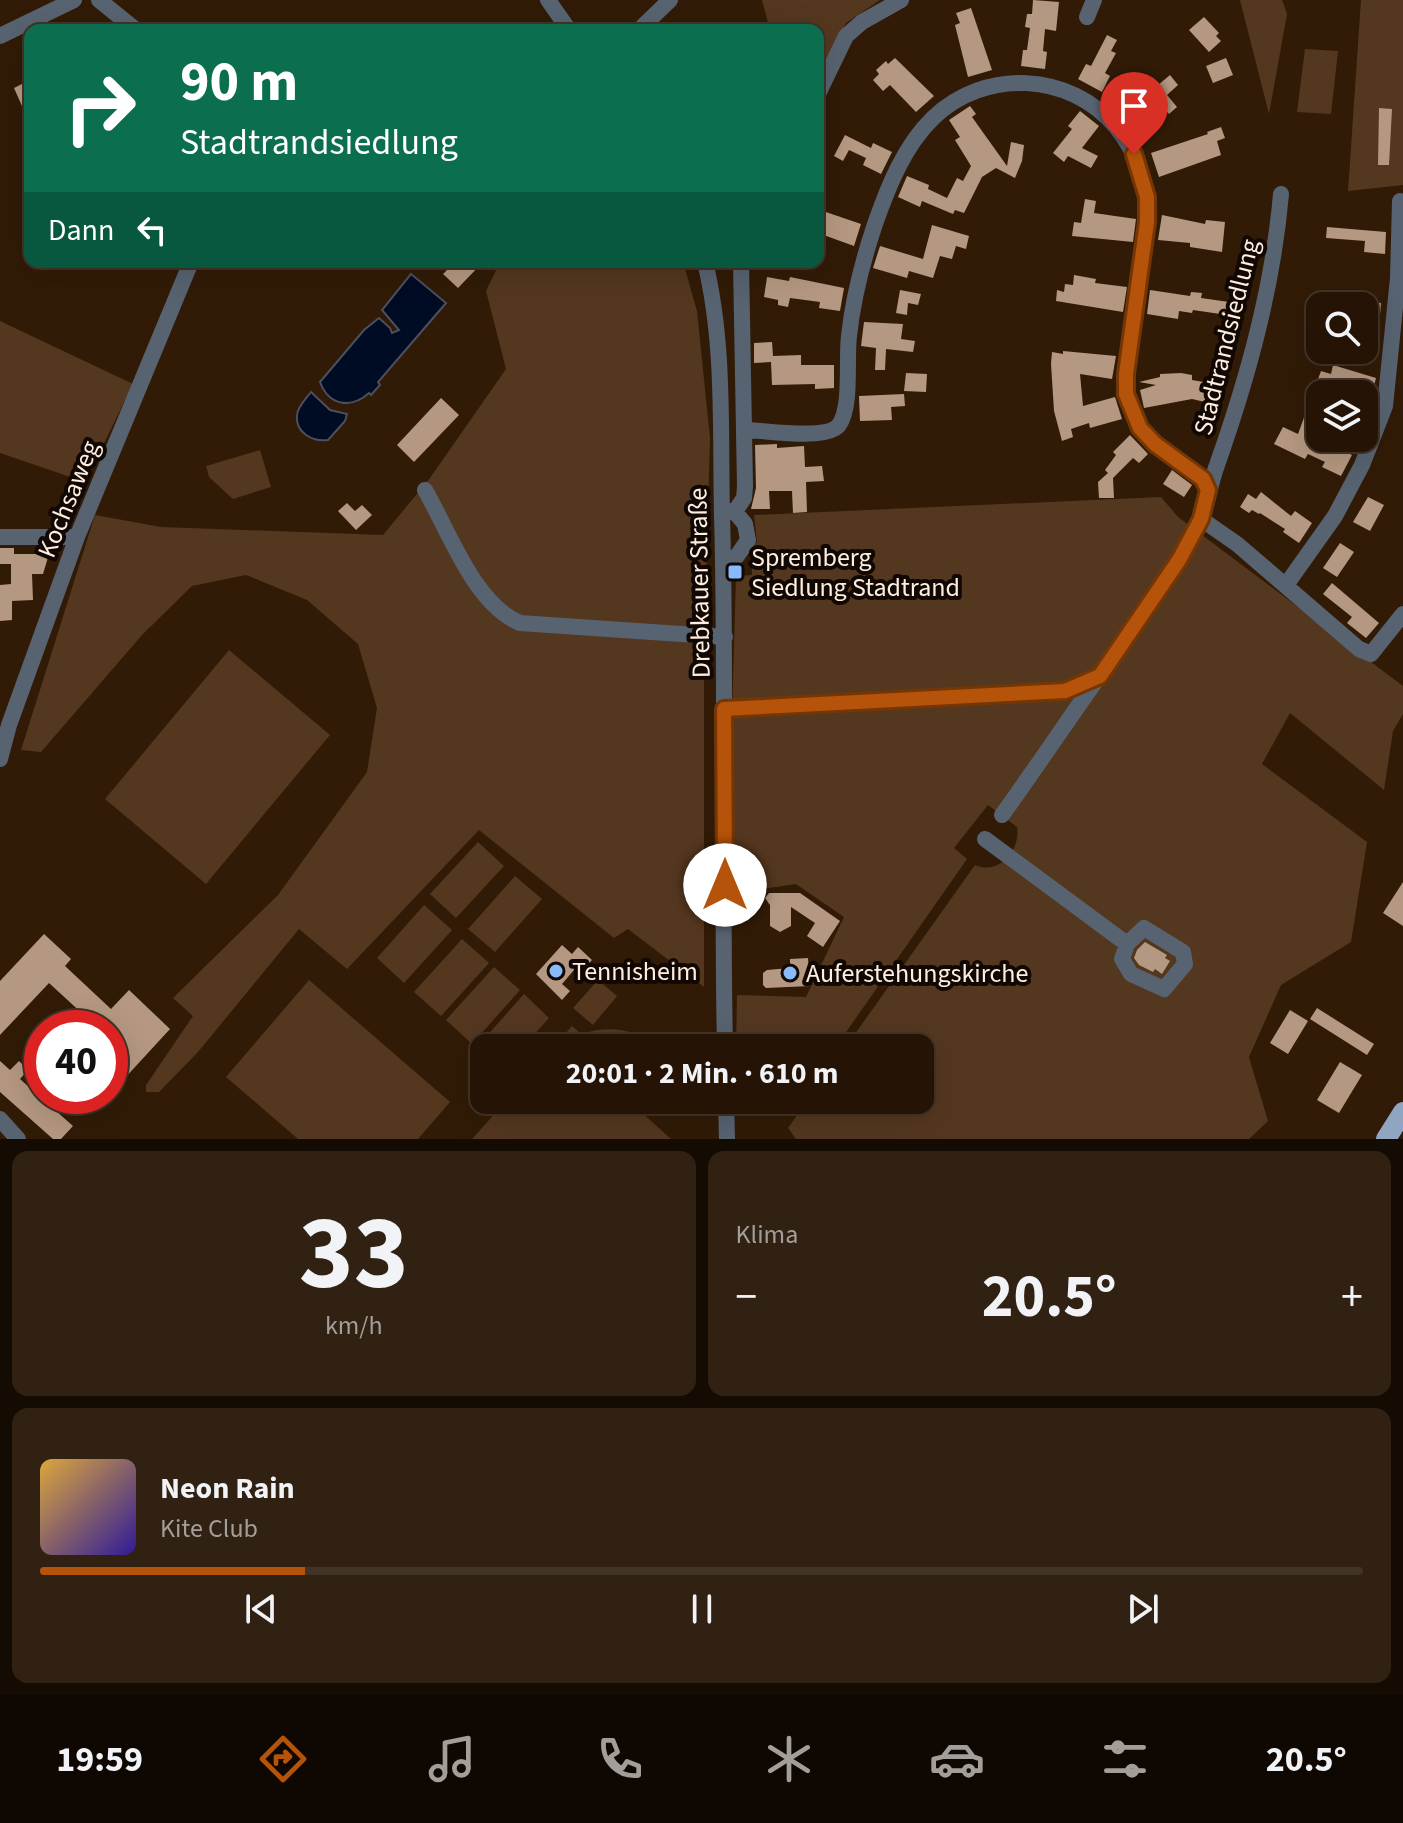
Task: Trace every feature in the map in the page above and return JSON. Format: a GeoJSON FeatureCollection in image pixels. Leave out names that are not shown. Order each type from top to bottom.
{"type":"FeatureCollection","features":[{"type":"Feature","properties":{"kind":"main road"},"geometry":{"type":"LineString","coordinates":[[1386,1139],[1403,1112]]}},
{"type":"Feature","properties":{"kind":"street"},"geometry":{"type":"LineString","coordinates":[[25,24],[74,0]]}},
{"type":"Feature","properties":{"kind":"street"},"geometry":{"type":"LineString","coordinates":[[99,0],[129,24]]}},
{"type":"Feature","properties":{"kind":"street"},"geometry":{"type":"LineString","coordinates":[[548,0],[565,24]]}},
{"type":"Feature","properties":{"kind":"street"},"geometry":{"type":"LineString","coordinates":[[645,24],[670,0]]}},
{"type":"Feature","properties":{"kind":"street"},"geometry":{"type":"LineString","coordinates":[[824,82],[846,36],[862,22],[901,0]]}},
{"type":"Feature","properties":{"kind":"street"},"geometry":{"type":"LineString","coordinates":[[1087,17],[1094,0]]}},
{"type":"Feature","properties":{"kind":"street"},"geometry":{"type":"LineString","coordinates":[[0,36],[24,24]]}},
{"type":"Feature","properties":{"kind":"street","name":"Stadtrandsiedlung"},"geometry":{"type":"LineString","coordinates":[[745,430],[814,434],[833,432],[841,422],[846,404],[849,336],[859,277],[878,215],[900,164],[917,136],[932,118],[967,94],[1011,83],[1045,84],[1095,106],[1125,138],[1134,154],[1147,197],[1147,222],[1126,374],[1126,394],[1140,428],[1155,444],[1203,479],[1208,490]]}},
{"type":"Feature","properties":{"kind":"street","name":"Stadtrandsiedlung"},"geometry":{"type":"LineString","coordinates":[[1002,815],[1171,572],[1201,519],[1208,490],[1237,410],[1255,341],[1273,261],[1281,194]]}},
{"type":"Feature","properties":{"kind":"street"},"geometry":{"type":"LineString","coordinates":[[1286,585],[1335,516],[1362,465],[1385,406],[1398,278],[1400,201]]}},
{"type":"Feature","properties":{"kind":"street","name":"Kochsaweg"},"geometry":{"type":"LineString","coordinates":[[0,759],[9,725],[77,537],[189,268]]}},
{"type":"Feature","properties":{"kind":"street","name":"Drebkauer Straße"},"geometry":{"type":"LineString","coordinates":[[706,268],[713,297],[728,512],[724,560],[725,1034]]}},
{"type":"Feature","properties":{"kind":"street"},"geometry":{"type":"LineString","coordinates":[[724,560],[737,556],[748,540],[745,524],[728,512],[744,498],[741,268]]}},
{"type":"Feature","properties":{"kind":"street"},"geometry":{"type":"LineString","coordinates":[[425,490],[467,570],[508,618],[520,623],[725,637]]}},
{"type":"Feature","properties":{"kind":"street"},"geometry":{"type":"LineString","coordinates":[[1201,519],[1237,544],[1359,649],[1371,654],[1403,614]]}},
{"type":"Feature","properties":{"kind":"street"},"geometry":{"type":"LineString","coordinates":[[0,537],[77,537]]}},
{"type":"Feature","properties":{"kind":"street"},"geometry":{"type":"LineString","coordinates":[[724,709],[1065,691],[1100,676]]}},
{"type":"Feature","properties":{"kind":"street"},"geometry":{"type":"LineString","coordinates":[[985,839],[1127,944]]}},
{"type":"Feature","properties":{"kind":"street"},"geometry":{"type":"LineString","coordinates":[[726,1114],[727,1139]]}},
{"type":"Feature","properties":{"kind":"street"},"geometry":{"type":"LineString","coordinates":[[0,1119],[18,1139]]}},
{"type":"Feature","properties":{"kind":"shaded area"},"geometry":{"type":"Polygon","coordinates":[[[762,0],[880,0],[846,23],[824,66],[824,24],[768,24],[762,0]]]}},
{"type":"Feature","properties":{"kind":"shaded area"},"geometry":{"type":"Polygon","coordinates":[[[1240,0],[1282,0],[1287,14],[1269,114],[1240,0]]]}},
{"type":"Feature","properties":{"kind":"shaded area"},"geometry":{"type":"Polygon","coordinates":[[[1361,0],[1403,0],[1403,185],[1348,191],[1361,0]]]}},
{"type":"Feature","properties":{"kind":"shaded area"},"geometry":{"type":"Polygon","coordinates":[[[1305,49],[1338,51],[1331,114],[1297,112],[1305,49]]]}},
{"type":"Feature","properties":{"kind":"shaded area"},"geometry":{"type":"Polygon","coordinates":[[[497,268],[685,268],[697,311],[710,438],[704,644],[704,987],[628,929],[614,938],[479,830],[347,969],[299,929],[198,1052],[159,1092],[146,1092],[146,1085],[193,1016],[173,998],[278,895],[367,772],[377,708],[358,644],[307,600],[246,575],[192,586],[142,635],[41,752],[21,750],[95,515],[161,527],[383,535],[430,478],[506,369],[486,291],[497,268]]]}},
{"type":"Feature","properties":{"kind":"shaded area"},"geometry":{"type":"Polygon","coordinates":[[[0,321],[133,384],[85,482],[0,453],[0,321]]]}},
{"type":"Feature","properties":{"kind":"shaded area"},"geometry":{"type":"Polygon","coordinates":[[[260,450],[271,487],[233,499],[209,477],[206,466],[260,450]]]}},
{"type":"Feature","properties":{"kind":"shaded area"},"geometry":{"type":"Polygon","coordinates":[[[1161,497],[1178,517],[1403,686],[1403,714],[1393,731],[1384,790],[1290,713],[1262,764],[1367,842],[1351,942],[1281,985],[1249,1057],[1268,1121],[1249,1139],[796,1139],[788,1128],[798,1114],[934,1114],[934,1034],[855,1034],[975,865],[992,867],[1012,852],[1017,827],[988,805],[954,848],[967,859],[845,1034],[736,1034],[737,995],[806,997],[844,917],[796,884],[727,894],[736,576],[752,575],[751,543],[757,542],[754,515],[1161,497]]]}},
{"type":"Feature","properties":{"kind":"shaded area"},"geometry":{"type":"Polygon","coordinates":[[[229,650],[330,735],[206,884],[105,799],[229,650]]]}},
{"type":"Feature","properties":{"kind":"shaded area"},"geometry":{"type":"Polygon","coordinates":[[[478,842],[504,866],[456,918],[430,894],[478,842]]]}},
{"type":"Feature","properties":{"kind":"shaded area"},"geometry":{"type":"Polygon","coordinates":[[[515,876],[542,899],[495,952],[468,929],[515,876]]]}},
{"type":"Feature","properties":{"kind":"shaded area"},"geometry":{"type":"Polygon","coordinates":[[[424,905],[452,930],[404,983],[377,958],[424,905]]]}},
{"type":"Feature","properties":{"kind":"shaded area"},"geometry":{"type":"Polygon","coordinates":[[[462,939],[489,963],[441,1016],[414,992],[462,939]]]}},
{"type":"Feature","properties":{"kind":"shaded area"},"geometry":{"type":"Polygon","coordinates":[[[494,967],[520,990],[481,1034],[470,1034],[470,1042],[446,1020],[494,967]]]}},
{"type":"Feature","properties":{"kind":"shaded area"},"geometry":{"type":"Polygon","coordinates":[[[309,980],[450,1102],[418,1139],[298,1139],[226,1077],[309,980]]]}},
{"type":"Feature","properties":{"kind":"shaded area"},"geometry":{"type":"Polygon","coordinates":[[[598,980],[617,996],[593,1025],[573,1008],[598,980]]]}},
{"type":"Feature","properties":{"kind":"shaded area"},"geometry":{"type":"Polygon","coordinates":[[[524,994],[549,1018],[535,1034],[488,1034],[524,994]]]}},
{"type":"Feature","properties":{"kind":"shaded area"},"geometry":{"type":"Polygon","coordinates":[[[572,1026],[581,1034],[565,1034],[572,1026]]]}},
{"type":"Feature","properties":{"kind":"shaded area"},"geometry":{"type":"Polygon","coordinates":[[[603,1029],[636,1034],[581,1034],[603,1029]]]}},
{"type":"Feature","properties":{"kind":"shaded area"},"geometry":{"type":"Polygon","coordinates":[[[494,1114],[643,1114],[671,1139],[472,1139],[494,1114]]]}},
{"type":"Feature","properties":{"kind":"water"},"geometry":{"type":"Polygon","coordinates":[[[411,274],[446,303],[378,382],[380,385],[371,395],[369,393],[348,403],[335,400],[320,382],[364,330],[379,318],[392,333],[399,330],[382,310],[411,274]]]}},
{"type":"Feature","properties":{"kind":"water"},"geometry":{"type":"Polygon","coordinates":[[[311,392],[330,410],[347,414],[345,421],[328,440],[311,438],[299,427],[298,412],[311,392]]]}},
{"type":"Feature","properties":{"kind":"building"},"geometry":{"type":"Polygon","coordinates":[[[1033,0],[1059,2],[1056,31],[1045,29],[1045,69],[1021,66],[1030,28],[1025,27],[1027,14],[1032,14],[1033,0]]]}},
{"type":"Feature","properties":{"kind":"building"},"geometry":{"type":"Polygon","coordinates":[[[971,8],[992,70],[968,77],[955,25],[960,23],[956,13],[971,8]]]}},
{"type":"Feature","properties":{"kind":"building"},"geometry":{"type":"Polygon","coordinates":[[[1204,17],[1219,33],[1216,36],[1221,41],[1209,52],[1189,30],[1204,17]]]}},
{"type":"Feature","properties":{"kind":"building"},"geometry":{"type":"Polygon","coordinates":[[[1107,35],[1117,40],[1111,51],[1116,53],[1105,73],[1110,76],[1102,92],[1078,79],[1086,64],[1091,66],[1107,35]]]}},
{"type":"Feature","properties":{"kind":"building"},"geometry":{"type":"Polygon","coordinates":[[[895,58],[934,96],[916,112],[890,85],[883,91],[873,80],[879,74],[876,70],[895,58]]]}},
{"type":"Feature","properties":{"kind":"building"},"geometry":{"type":"Polygon","coordinates":[[[1226,58],[1233,75],[1213,83],[1206,66],[1226,58]]]}},
{"type":"Feature","properties":{"kind":"building"},"geometry":{"type":"Polygon","coordinates":[[[1170,75],[1178,85],[1167,95],[1177,107],[1169,114],[1162,106],[1137,127],[1120,108],[1130,99],[1117,84],[1127,76],[1145,96],[1170,75]]]}},
{"type":"Feature","properties":{"kind":"building"},"geometry":{"type":"Polygon","coordinates":[[[24,83],[24,110],[14,88],[24,83]]]}},
{"type":"Feature","properties":{"kind":"building"},"geometry":{"type":"Polygon","coordinates":[[[970,106],[976,114],[972,117],[1007,166],[1011,142],[1024,145],[1015,178],[996,168],[982,177],[964,213],[955,210],[953,214],[922,201],[920,207],[898,197],[907,176],[929,185],[928,189],[947,198],[957,178],[963,181],[971,166],[955,140],[960,137],[949,120],[970,106]]]}},
{"type":"Feature","properties":{"kind":"building"},"geometry":{"type":"Polygon","coordinates":[[[1379,108],[1392,109],[1389,165],[1378,165],[1379,108]]]}},
{"type":"Feature","properties":{"kind":"building"},"geometry":{"type":"Polygon","coordinates":[[[1080,111],[1099,126],[1082,148],[1098,156],[1091,168],[1068,156],[1064,162],[1053,153],[1072,129],[1068,126],[1080,111]]]}},
{"type":"Feature","properties":{"kind":"building"},"geometry":{"type":"Polygon","coordinates":[[[1221,127],[1225,138],[1217,141],[1221,155],[1159,177],[1151,153],[1221,127]]]}},
{"type":"Feature","properties":{"kind":"building"},"geometry":{"type":"Polygon","coordinates":[[[845,135],[871,148],[873,143],[892,152],[881,174],[863,165],[866,158],[849,150],[843,161],[834,156],[845,135]]]}},
{"type":"Feature","properties":{"kind":"building"},"geometry":{"type":"Polygon","coordinates":[[[1085,199],[1096,201],[1094,213],[1136,219],[1133,242],[1072,236],[1074,222],[1081,223],[1085,199]]]}},
{"type":"Feature","properties":{"kind":"building"},"geometry":{"type":"Polygon","coordinates":[[[824,211],[861,224],[854,246],[824,235],[824,211]]]}},
{"type":"Feature","properties":{"kind":"building"},"geometry":{"type":"Polygon","coordinates":[[[1162,215],[1205,224],[1206,220],[1225,222],[1222,252],[1190,247],[1190,243],[1158,240],[1162,215]]]}},
{"type":"Feature","properties":{"kind":"building"},"geometry":{"type":"Polygon","coordinates":[[[932,225],[969,236],[966,249],[956,246],[952,259],[940,256],[933,278],[909,271],[907,278],[873,268],[880,246],[923,259],[932,225]]]}},
{"type":"Feature","properties":{"kind":"building"},"geometry":{"type":"Polygon","coordinates":[[[1327,227],[1386,232],[1385,254],[1364,252],[1365,241],[1326,238],[1327,227]]]}},
{"type":"Feature","properties":{"kind":"building"},"geometry":{"type":"Polygon","coordinates":[[[449,268],[477,268],[458,288],[443,274],[449,268]]]}},
{"type":"Feature","properties":{"kind":"building"},"geometry":{"type":"Polygon","coordinates":[[[1074,275],[1096,279],[1095,283],[1127,287],[1123,312],[1056,301],[1057,290],[1064,292],[1065,284],[1073,285],[1074,275]]]}},
{"type":"Feature","properties":{"kind":"building"},"geometry":{"type":"Polygon","coordinates":[[[767,277],[789,281],[790,277],[844,288],[840,311],[819,308],[820,302],[790,298],[788,307],[778,305],[778,300],[764,297],[767,277]]]}},
{"type":"Feature","properties":{"kind":"building"},"geometry":{"type":"Polygon","coordinates":[[[900,290],[921,294],[918,305],[908,303],[907,315],[896,313],[900,290]]]}},
{"type":"Feature","properties":{"kind":"building"},"geometry":{"type":"Polygon","coordinates":[[[1150,290],[1190,296],[1191,292],[1202,293],[1201,298],[1229,302],[1227,315],[1179,311],[1178,319],[1147,314],[1150,290]]]}},
{"type":"Feature","properties":{"kind":"building"},"geometry":{"type":"Polygon","coordinates":[[[1378,303],[1381,303],[1378,326],[1378,303]]]}},
{"type":"Feature","properties":{"kind":"building"},"geometry":{"type":"Polygon","coordinates":[[[864,322],[903,324],[901,339],[915,341],[913,352],[886,349],[885,370],[875,370],[876,348],[861,346],[864,322]]]}},
{"type":"Feature","properties":{"kind":"building"},"geometry":{"type":"Polygon","coordinates":[[[772,342],[773,356],[801,355],[801,365],[834,365],[834,388],[815,389],[815,384],[772,385],[771,362],[754,363],[754,343],[772,342]]]}},
{"type":"Feature","properties":{"kind":"building"},"geometry":{"type":"Polygon","coordinates":[[[1063,351],[1116,356],[1112,379],[1080,374],[1083,406],[1115,397],[1122,419],[1090,428],[1089,423],[1071,429],[1073,437],[1062,441],[1054,411],[1051,364],[1052,352],[1063,354],[1063,351]]]}},
{"type":"Feature","properties":{"kind":"building"},"geometry":{"type":"Polygon","coordinates":[[[1333,365],[1376,378],[1318,380],[1321,371],[1331,374],[1333,365]]]}},
{"type":"Feature","properties":{"kind":"building"},"geometry":{"type":"Polygon","coordinates":[[[906,373],[927,374],[926,392],[904,391],[906,373]]]}},
{"type":"Feature","properties":{"kind":"building"},"geometry":{"type":"Polygon","coordinates":[[[1160,374],[1192,375],[1192,380],[1209,383],[1205,402],[1192,399],[1144,408],[1140,390],[1156,385],[1139,382],[1160,377],[1160,374]]]}},
{"type":"Feature","properties":{"kind":"building"},"geometry":{"type":"Polygon","coordinates":[[[904,394],[905,406],[891,407],[892,420],[860,421],[859,396],[904,394]]]}},
{"type":"Feature","properties":{"kind":"building"},"geometry":{"type":"Polygon","coordinates":[[[441,398],[459,415],[414,462],[397,445],[441,398]]]}},
{"type":"Feature","properties":{"kind":"building"},"geometry":{"type":"Polygon","coordinates":[[[1306,412],[1306,452],[1346,452],[1352,455],[1341,476],[1322,467],[1325,462],[1308,454],[1305,459],[1274,444],[1283,427],[1298,434],[1306,412]]]}},
{"type":"Feature","properties":{"kind":"building"},"geometry":{"type":"Polygon","coordinates":[[[1130,435],[1148,454],[1139,463],[1133,458],[1113,478],[1114,498],[1099,498],[1098,482],[1108,473],[1105,470],[1116,455],[1113,452],[1130,435]]]}},
{"type":"Feature","properties":{"kind":"building"},"geometry":{"type":"Polygon","coordinates":[[[777,444],[777,448],[804,446],[805,467],[822,466],[824,481],[806,482],[807,512],[793,513],[792,491],[769,491],[770,509],[751,509],[756,488],[755,445],[777,444]]]}},
{"type":"Feature","properties":{"kind":"building"},"geometry":{"type":"Polygon","coordinates":[[[1172,470],[1192,485],[1184,497],[1163,484],[1172,470]]]}},
{"type":"Feature","properties":{"kind":"building"},"geometry":{"type":"Polygon","coordinates":[[[1261,492],[1291,516],[1295,511],[1312,523],[1299,543],[1283,532],[1285,529],[1260,513],[1252,510],[1249,513],[1240,507],[1248,494],[1256,499],[1261,492]]]}},
{"type":"Feature","properties":{"kind":"building"},"geometry":{"type":"Polygon","coordinates":[[[1368,497],[1384,505],[1370,531],[1353,522],[1368,497]]]}},
{"type":"Feature","properties":{"kind":"building"},"geometry":{"type":"Polygon","coordinates":[[[347,503],[355,511],[362,505],[372,515],[356,530],[338,511],[347,503]]]}},
{"type":"Feature","properties":{"kind":"building"},"geometry":{"type":"Polygon","coordinates":[[[1340,543],[1354,552],[1337,577],[1323,568],[1340,543]]]}},
{"type":"Feature","properties":{"kind":"building"},"geometry":{"type":"Polygon","coordinates":[[[0,548],[14,548],[14,554],[49,554],[43,574],[32,574],[33,600],[12,601],[12,620],[0,621],[0,585],[11,584],[11,564],[0,564],[0,548]]]}},
{"type":"Feature","properties":{"kind":"building"},"geometry":{"type":"Polygon","coordinates":[[[1332,583],[1379,623],[1366,638],[1347,623],[1352,617],[1323,594],[1332,583]]]}},
{"type":"Feature","properties":{"kind":"building"},"geometry":{"type":"Polygon","coordinates":[[[1403,882],[1403,926],[1383,913],[1403,882]]]}},
{"type":"Feature","properties":{"kind":"building"},"geometry":{"type":"Polygon","coordinates":[[[769,893],[800,893],[840,921],[823,947],[807,936],[815,923],[791,907],[791,926],[780,932],[770,926],[770,905],[765,898],[769,893]]]}},
{"type":"Feature","properties":{"kind":"building"},"geometry":{"type":"Polygon","coordinates":[[[44,934],[71,959],[65,966],[111,1009],[129,990],[170,1029],[128,1075],[128,1010],[78,1010],[49,983],[0,1035],[0,981],[44,934]]]}},
{"type":"Feature","properties":{"kind":"building"},"geometry":{"type":"Polygon","coordinates":[[[1145,942],[1167,955],[1165,958],[1170,961],[1162,974],[1139,965],[1134,958],[1145,942]]]}},
{"type":"Feature","properties":{"kind":"building","name":"Tennisheim"},"geometry":{"type":"Polygon","coordinates":[[[562,945],[572,954],[578,947],[592,960],[585,967],[580,963],[562,984],[570,991],[562,1000],[536,974],[562,945]]]}},
{"type":"Feature","properties":{"kind":"building","name":"Auferstehungskirche"},"geometry":{"type":"Polygon","coordinates":[[[808,958],[810,986],[766,988],[763,985],[763,973],[767,970],[790,968],[790,959],[808,958]]]}},
{"type":"Feature","properties":{"kind":"building"},"geometry":{"type":"Polygon","coordinates":[[[1317,1008],[1374,1044],[1367,1055],[1310,1019],[1317,1008]]]}},
{"type":"Feature","properties":{"kind":"building"},"geometry":{"type":"Polygon","coordinates":[[[1290,1010],[1308,1021],[1288,1054],[1270,1043],[1290,1010]]]}},
{"type":"Feature","properties":{"kind":"building"},"geometry":{"type":"Polygon","coordinates":[[[0,1061],[10,1070],[19,1061],[24,1066],[24,1074],[20,1079],[24,1083],[24,1113],[0,1092],[0,1061]]]}},
{"type":"Feature","properties":{"kind":"building"},"geometry":{"type":"Polygon","coordinates":[[[1340,1062],[1362,1075],[1339,1113],[1317,1100],[1340,1062]]]}},
{"type":"Feature","properties":{"kind":"building"},"geometry":{"type":"Polygon","coordinates":[[[25,1114],[59,1114],[73,1126],[61,1139],[53,1139],[25,1114]]]}},
{"type":"Feature","properties":{"kind":"place","name":"Spremberg Siedlung Stadtrand"},"geometry":{"type":"Point","coordinates":[735,572]}},
{"type":"Feature","properties":{"kind":"place","name":"Tennisheim"},"geometry":{"type":"Point","coordinates":[556,971]}},
{"type":"Feature","properties":{"kind":"place","name":"Auferstehungskirche"},"geometry":{"type":"Point","coordinates":[790,973]}},
{"type":"Feature","properties":{"kind":"route"},"geometry":{"type":"LineString","coordinates":[[725,885],[724,709],[1065,691],[1100,676],[1179,560],[1201,519],[1208,490],[1203,479],[1155,444],[1140,428],[1126,394],[1126,374],[1147,222],[1147,197],[1134,154]]}}]}
